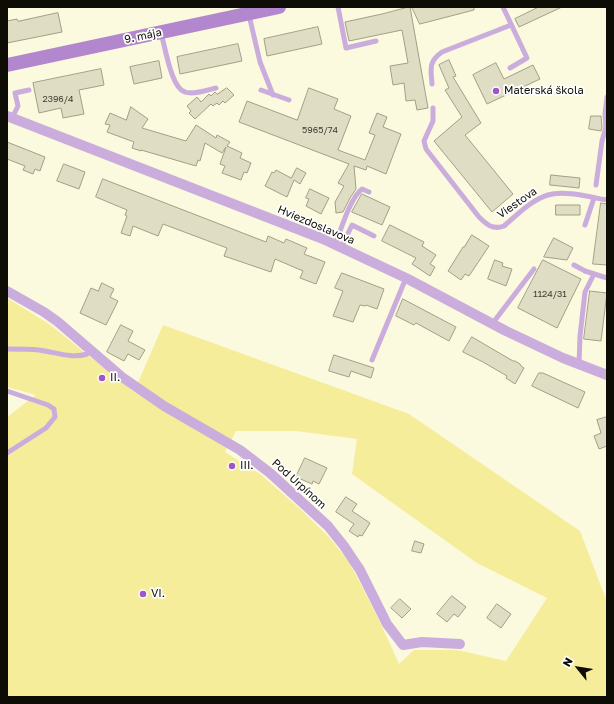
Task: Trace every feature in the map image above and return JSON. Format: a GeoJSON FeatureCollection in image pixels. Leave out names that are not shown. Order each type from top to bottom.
{"type":"FeatureCollection","features":[{"type":"Feature","properties":{"kind":"main road","name":"9. mája"},"geometry":{"type":"LineString","coordinates":[[7,65],[279,7]]}},
{"type":"Feature","properties":{"kind":"street","name":"Hviezdoslavova"},"geometry":{"type":"LineString","coordinates":[[10,117],[338,246],[406,278],[492,324],[563,358],[607,375]]}},
{"type":"Feature","properties":{"kind":"street","name":"Pod Urpínom"},"geometry":{"type":"LineString","coordinates":[[7,291],[39,309],[58,322],[122,377],[164,406],[220,438],[255,461],[309,507],[328,526],[353,558],[387,624],[402,645],[422,642],[460,644]]}},
{"type":"Feature","properties":{"kind":"lane"},"geometry":{"type":"LineString","coordinates":[[338,7],[346,48],[376,42]]}},
{"type":"Feature","properties":{"kind":"lane"},"geometry":{"type":"LineString","coordinates":[[503,7],[527,58],[510,68]]}},
{"type":"Feature","properties":{"kind":"lane"},"geometry":{"type":"LineString","coordinates":[[249,14],[260,62],[273,94]]}},
{"type":"Feature","properties":{"kind":"lane"},"geometry":{"type":"LineString","coordinates":[[432,84],[430,67],[436,56],[442,52],[511,25]]}},
{"type":"Feature","properties":{"kind":"lane"},"geometry":{"type":"LineString","coordinates":[[161,32],[172,76],[179,88],[183,91],[191,93],[216,88]]}},
{"type":"Feature","properties":{"kind":"lane"},"geometry":{"type":"LineString","coordinates":[[10,117],[18,106],[15,92],[29,90]]}},
{"type":"Feature","properties":{"kind":"lane"},"geometry":{"type":"LineString","coordinates":[[261,90],[289,100]]}},
{"type":"Feature","properties":{"kind":"lane"},"geometry":{"type":"LineString","coordinates":[[596,185],[602,141],[607,127],[605,114],[607,97]]}},
{"type":"Feature","properties":{"kind":"lane","name":"Viestova"},"geometry":{"type":"LineString","coordinates":[[433,108],[433,121],[424,141],[426,149],[479,217],[490,227],[504,226],[533,202],[547,195],[562,193],[607,200]]}},
{"type":"Feature","properties":{"kind":"lane"},"geometry":{"type":"LineString","coordinates":[[338,246],[344,220],[357,192],[362,189],[369,192]]}},
{"type":"Feature","properties":{"kind":"lane"},"geometry":{"type":"LineString","coordinates":[[585,225],[594,198]]}},
{"type":"Feature","properties":{"kind":"lane"},"geometry":{"type":"LineString","coordinates":[[338,246],[352,225],[374,236]]}},
{"type":"Feature","properties":{"kind":"lane"},"geometry":{"type":"LineString","coordinates":[[574,265],[607,278]]}},
{"type":"Feature","properties":{"kind":"lane"},"geometry":{"type":"LineString","coordinates":[[492,324],[534,269]]}},
{"type":"Feature","properties":{"kind":"lane"},"geometry":{"type":"LineString","coordinates":[[579,364],[580,336],[585,292],[594,274]]}},
{"type":"Feature","properties":{"kind":"lane"},"geometry":{"type":"LineString","coordinates":[[372,360],[406,278]]}},
{"type":"Feature","properties":{"kind":"lane"},"geometry":{"type":"LineString","coordinates":[[7,350],[39,350],[74,356],[87,354],[90,349]]}},
{"type":"Feature","properties":{"kind":"lane"},"geometry":{"type":"LineString","coordinates":[[7,392],[48,405],[54,409],[55,417],[46,428],[7,453]]}},
{"type":"Feature","properties":{"kind":"shaded area"},"geometry":{"type":"Polygon","coordinates":[[[7,298],[49,324],[134,392],[163,325],[409,414],[580,531],[607,602],[607,697],[7,697],[7,417],[36,395],[7,387],[7,298]],[[236,431],[225,452],[260,474],[329,537],[349,562],[378,618],[399,664],[414,650],[457,650],[506,661],[547,598],[477,563],[352,474],[357,439],[296,431],[236,431]]]}},
{"type":"Feature","properties":{"kind":"building"},"geometry":{"type":"Polygon","coordinates":[[[410,7],[428,108],[417,110],[415,100],[406,101],[404,83],[393,85],[390,66],[408,63],[402,30],[349,41],[345,22],[410,7]]]}},
{"type":"Feature","properties":{"kind":"building"},"geometry":{"type":"Polygon","coordinates":[[[412,7],[474,7],[474,10],[420,24],[412,7]]]}},
{"type":"Feature","properties":{"kind":"building"},"geometry":{"type":"Polygon","coordinates":[[[539,7],[562,7],[519,27],[515,19],[539,7]]]}},
{"type":"Feature","properties":{"kind":"building"},"geometry":{"type":"Polygon","coordinates":[[[58,13],[62,32],[7,43],[7,21],[17,19],[18,21],[58,13]]]}},
{"type":"Feature","properties":{"kind":"building"},"geometry":{"type":"Polygon","coordinates":[[[318,27],[322,44],[267,56],[264,39],[318,27]]]}},
{"type":"Feature","properties":{"kind":"building"},"geometry":{"type":"Polygon","coordinates":[[[238,44],[242,61],[180,74],[177,57],[238,44]]]}},
{"type":"Feature","properties":{"kind":"building"},"geometry":{"type":"Polygon","coordinates":[[[449,60],[456,76],[453,77],[481,123],[465,135],[513,194],[492,212],[434,141],[462,117],[445,90],[449,88],[439,65],[449,60]]]}},
{"type":"Feature","properties":{"kind":"building"},"geometry":{"type":"Polygon","coordinates":[[[159,61],[162,78],[134,84],[130,67],[159,61]]]}},
{"type":"Feature","properties":{"kind":"building"},"geometry":{"type":"Polygon","coordinates":[[[496,63],[504,79],[533,65],[540,79],[487,104],[473,75],[496,63]]]}},
{"type":"Feature","properties":{"kind":"building"},"geometry":{"type":"Polygon","coordinates":[[[101,69],[104,85],[79,90],[84,114],[63,118],[61,108],[39,113],[33,83],[101,69]]]}},
{"type":"Feature","properties":{"kind":"building"},"geometry":{"type":"Polygon","coordinates":[[[227,88],[234,95],[225,103],[223,101],[219,105],[217,103],[213,106],[211,104],[195,119],[189,113],[191,111],[187,106],[197,97],[201,102],[209,94],[211,96],[215,92],[217,94],[227,88]]]}},
{"type":"Feature","properties":{"kind":"building"},"geometry":{"type":"Polygon","coordinates":[[[309,88],[338,99],[334,109],[351,116],[338,150],[365,160],[375,135],[369,133],[377,113],[387,117],[383,127],[401,134],[386,174],[367,166],[366,170],[354,166],[356,189],[343,212],[336,213],[335,202],[344,186],[338,183],[349,164],[239,122],[247,101],[297,120],[309,88]]]}},
{"type":"Feature","properties":{"kind":"building"},"geometry":{"type":"Polygon","coordinates":[[[131,107],[148,119],[142,128],[186,141],[196,125],[216,138],[217,135],[230,142],[227,146],[242,153],[240,158],[251,163],[247,173],[244,172],[241,180],[222,173],[225,166],[220,164],[226,147],[222,153],[205,143],[200,161],[198,160],[196,166],[132,148],[134,142],[107,132],[110,125],[105,124],[110,113],[126,120],[131,107]]]}},
{"type":"Feature","properties":{"kind":"building"},"geometry":{"type":"Polygon","coordinates":[[[591,116],[601,116],[601,131],[589,129],[591,116]]]}},
{"type":"Feature","properties":{"kind":"building"},"geometry":{"type":"Polygon","coordinates":[[[7,142],[45,157],[40,171],[35,169],[33,174],[23,170],[25,166],[7,159],[7,142]]]}},
{"type":"Feature","properties":{"kind":"building"},"geometry":{"type":"Polygon","coordinates":[[[64,164],[85,172],[79,189],[57,181],[64,164]]]}},
{"type":"Feature","properties":{"kind":"building"},"geometry":{"type":"Polygon","coordinates":[[[297,168],[306,173],[300,184],[294,180],[287,197],[265,186],[272,172],[274,173],[276,170],[291,178],[297,168]]]}},
{"type":"Feature","properties":{"kind":"building"},"geometry":{"type":"Polygon","coordinates":[[[551,175],[580,178],[579,188],[550,185],[551,175]]]}},
{"type":"Feature","properties":{"kind":"building"},"geometry":{"type":"Polygon","coordinates":[[[103,179],[266,242],[268,236],[284,243],[286,239],[307,248],[304,254],[325,262],[316,284],[300,278],[303,271],[275,259],[271,272],[224,256],[227,248],[163,224],[158,236],[133,226],[130,236],[121,233],[127,216],[125,215],[127,210],[96,197],[103,179]]]}},
{"type":"Feature","properties":{"kind":"building"},"geometry":{"type":"Polygon","coordinates":[[[310,189],[329,198],[321,214],[306,206],[309,199],[306,198],[310,189]]]}},
{"type":"Feature","properties":{"kind":"building"},"geometry":{"type":"Polygon","coordinates":[[[362,194],[390,207],[382,225],[352,212],[362,194]]]}},
{"type":"Feature","properties":{"kind":"building"},"geometry":{"type":"Polygon","coordinates":[[[601,203],[607,204],[607,265],[593,264],[601,203]]]}},
{"type":"Feature","properties":{"kind":"building"},"geometry":{"type":"Polygon","coordinates":[[[556,205],[580,205],[580,215],[556,215],[556,205]]]}},
{"type":"Feature","properties":{"kind":"building"},"geometry":{"type":"Polygon","coordinates":[[[390,225],[424,242],[422,246],[436,255],[430,264],[435,267],[430,276],[412,264],[416,258],[382,241],[390,225]]]}},
{"type":"Feature","properties":{"kind":"building"},"geometry":{"type":"Polygon","coordinates":[[[472,235],[489,246],[469,276],[465,274],[461,280],[448,271],[472,235]]]}},
{"type":"Feature","properties":{"kind":"building"},"geometry":{"type":"Polygon","coordinates":[[[554,238],[573,248],[567,260],[544,257],[554,238]]]}},
{"type":"Feature","properties":{"kind":"building"},"geometry":{"type":"Polygon","coordinates":[[[495,260],[503,263],[502,266],[512,269],[506,286],[488,279],[495,260]]]}},
{"type":"Feature","properties":{"kind":"building"},"geometry":{"type":"Polygon","coordinates":[[[543,260],[581,279],[557,328],[518,308],[543,260]]]}},
{"type":"Feature","properties":{"kind":"building"},"geometry":{"type":"Polygon","coordinates":[[[342,273],[384,289],[377,309],[366,305],[360,305],[353,322],[333,316],[343,291],[335,288],[342,273]]]}},
{"type":"Feature","properties":{"kind":"building"},"geometry":{"type":"Polygon","coordinates":[[[102,283],[114,289],[110,297],[118,301],[106,325],[80,313],[91,288],[98,291],[102,283]]]}},
{"type":"Feature","properties":{"kind":"building"},"geometry":{"type":"Polygon","coordinates":[[[590,291],[607,293],[601,341],[584,339],[590,291]]]}},
{"type":"Feature","properties":{"kind":"building"},"geometry":{"type":"Polygon","coordinates":[[[403,299],[456,327],[449,341],[416,323],[414,325],[396,316],[403,299]]]}},
{"type":"Feature","properties":{"kind":"building"},"geometry":{"type":"Polygon","coordinates":[[[121,325],[133,331],[128,341],[145,350],[139,360],[128,354],[124,361],[107,352],[121,325]]]}},
{"type":"Feature","properties":{"kind":"building"},"geometry":{"type":"Polygon","coordinates":[[[472,337],[515,361],[524,368],[515,384],[506,378],[507,376],[463,352],[472,337]]]}},
{"type":"Feature","properties":{"kind":"building"},"geometry":{"type":"Polygon","coordinates":[[[334,355],[374,368],[371,378],[351,371],[349,377],[329,371],[334,355]]]}},
{"type":"Feature","properties":{"kind":"building"},"geometry":{"type":"Polygon","coordinates":[[[539,373],[543,373],[585,392],[578,408],[532,386],[539,373]]]}},
{"type":"Feature","properties":{"kind":"building"},"geometry":{"type":"Polygon","coordinates":[[[607,417],[607,446],[599,449],[594,436],[601,433],[597,420],[607,417]]]}},
{"type":"Feature","properties":{"kind":"building"},"geometry":{"type":"Polygon","coordinates":[[[305,458],[327,468],[319,484],[313,481],[312,484],[296,477],[305,458]]]}},
{"type":"Feature","properties":{"kind":"building"},"geometry":{"type":"Polygon","coordinates":[[[346,497],[357,504],[352,511],[370,523],[362,536],[359,535],[358,537],[349,531],[354,524],[336,512],[346,497]]]}},
{"type":"Feature","properties":{"kind":"building"},"geometry":{"type":"Polygon","coordinates":[[[415,541],[424,544],[421,553],[412,551],[415,541]]]}},
{"type":"Feature","properties":{"kind":"building"},"geometry":{"type":"Polygon","coordinates":[[[452,596],[466,607],[458,617],[454,614],[447,622],[437,614],[452,596]]]}},
{"type":"Feature","properties":{"kind":"building"},"geometry":{"type":"Polygon","coordinates":[[[400,599],[411,609],[402,618],[391,608],[400,599]]]}},
{"type":"Feature","properties":{"kind":"building"},"geometry":{"type":"Polygon","coordinates":[[[497,604],[511,614],[501,628],[487,618],[497,604]]]}},
{"type":"Feature","properties":{"kind":"place","name":"Materská škola"},"geometry":{"type":"Point","coordinates":[496,91]}},
{"type":"Feature","properties":{"kind":"place","name":"II."},"geometry":{"type":"Point","coordinates":[102,378]}},
{"type":"Feature","properties":{"kind":"place","name":"III."},"geometry":{"type":"Point","coordinates":[232,466]}},
{"type":"Feature","properties":{"kind":"place","name":"VI."},"geometry":{"type":"Point","coordinates":[143,594]}}]}
